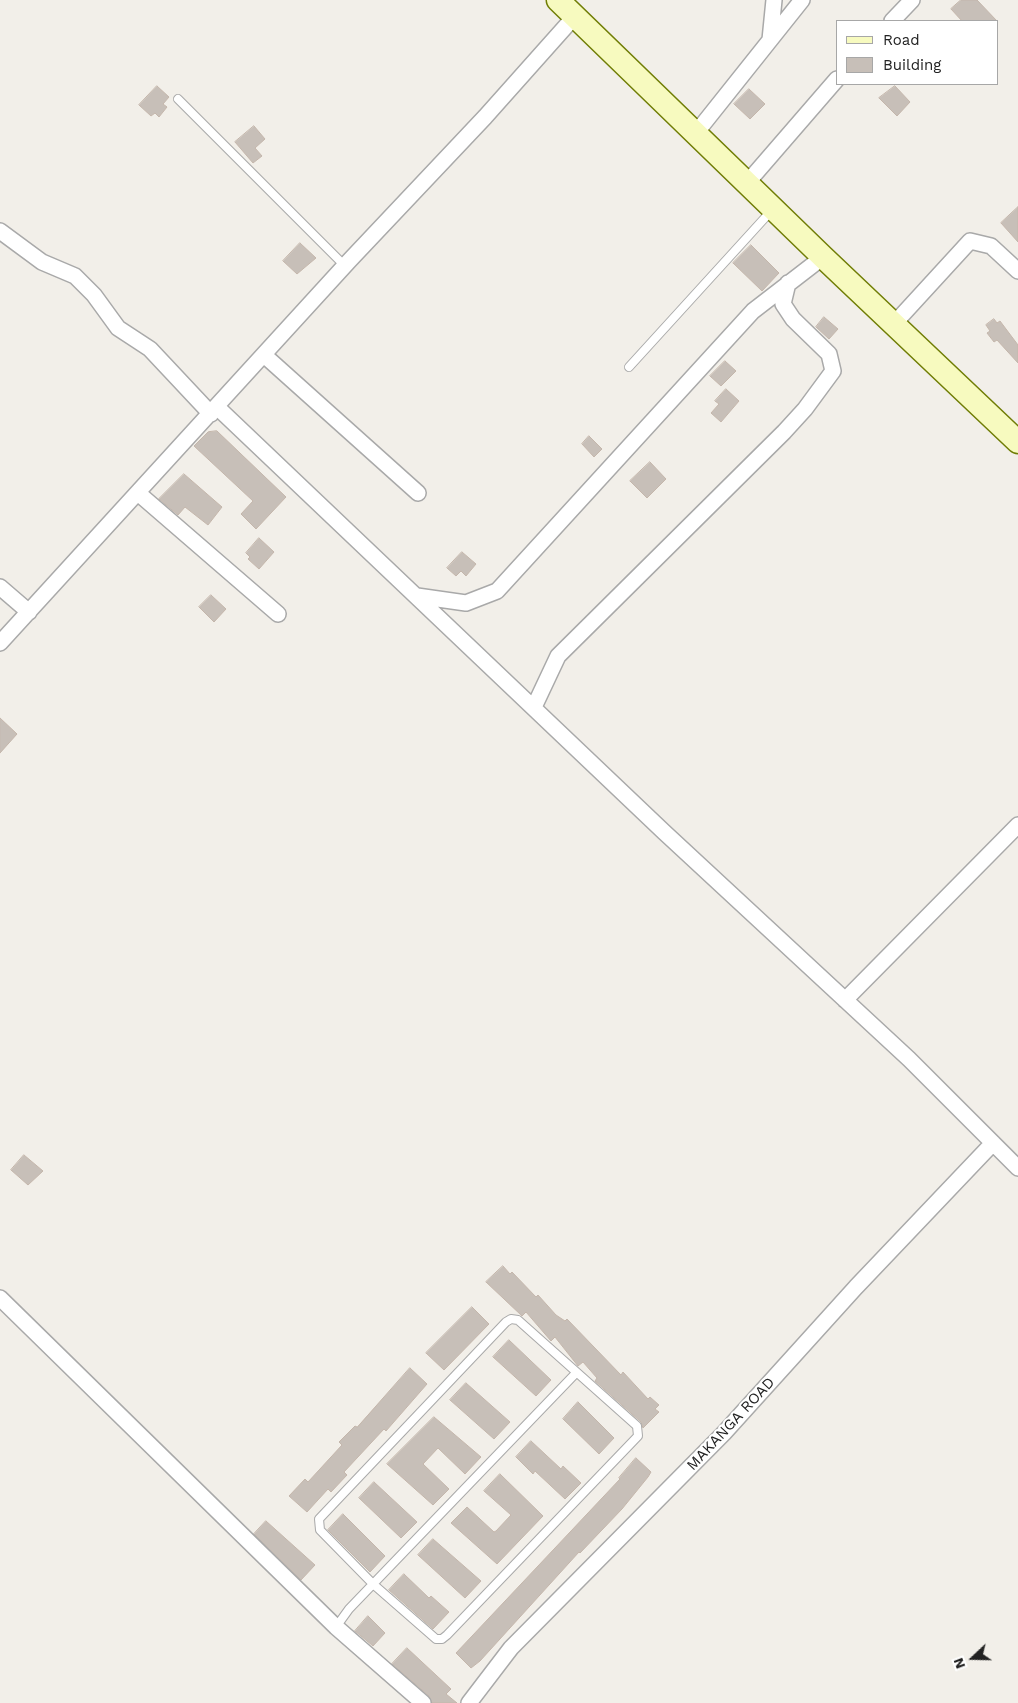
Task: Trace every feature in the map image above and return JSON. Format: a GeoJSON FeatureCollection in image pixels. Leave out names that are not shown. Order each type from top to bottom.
{"type":"FeatureCollection","features":[{"type":"Feature","properties":{"kind":"street"},"geometry":{"type":"LineString","coordinates":[[558,0],[773,209],[1018,442]]}},
{"type":"Feature","properties":{"kind":"street"},"geometry":{"type":"LineString","coordinates":[[770,40],[774,0]]}},
{"type":"Feature","properties":{"kind":"street"},"geometry":{"type":"LineString","coordinates":[[696,133],[802,0]]}},
{"type":"Feature","properties":{"kind":"street"},"geometry":{"type":"LineString","coordinates":[[893,20],[912,0]]}},
{"type":"Feature","properties":{"kind":"street"},"geometry":{"type":"LineString","coordinates":[[0,643],[345,266],[485,117],[575,16]]}},
{"type":"Feature","properties":{"kind":"street"},"geometry":{"type":"LineString","coordinates":[[747,183],[836,80]]}},
{"type":"Feature","properties":{"kind":"street"},"geometry":{"type":"LineString","coordinates":[[0,231],[42,262],[75,276],[94,295],[118,328],[150,349],[418,596],[664,832],[909,1059],[1018,1168]]}},
{"type":"Feature","properties":{"kind":"street"},"geometry":{"type":"LineString","coordinates":[[894,325],[970,241],[991,246],[1018,271]]}},
{"type":"Feature","properties":{"kind":"street"},"geometry":{"type":"LineString","coordinates":[[418,596],[466,603],[497,591],[753,311],[823,257]]}},
{"type":"Feature","properties":{"kind":"street"},"geometry":{"type":"LineString","coordinates":[[534,707],[558,656],[784,432],[805,409],[833,371],[829,354],[793,319],[783,304],[788,283]]}},
{"type":"Feature","properties":{"kind":"street"},"geometry":{"type":"LineString","coordinates":[[264,354],[418,493]]}},
{"type":"Feature","properties":{"kind":"street"},"geometry":{"type":"LineString","coordinates":[[138,493],[278,614]]}},
{"type":"Feature","properties":{"kind":"street"},"geometry":{"type":"LineString","coordinates":[[0,587],[29,612]]}},
{"type":"Feature","properties":{"kind":"street"},"geometry":{"type":"LineString","coordinates":[[845,1000],[1018,825]]}},
{"type":"Feature","properties":{"kind":"street","name":"MAKANGA ROAD"},"geometry":{"type":"LineString","coordinates":[[469,1703],[511,1648],[724,1433],[856,1288],[993,1143]]}},
{"type":"Feature","properties":{"kind":"street"},"geometry":{"type":"LineString","coordinates":[[1,1301],[336,1627],[423,1703]]}},
{"type":"Feature","properties":{"kind":"lane"},"geometry":{"type":"LineString","coordinates":[[178,99],[345,266]]}},
{"type":"Feature","properties":{"kind":"lane"},"geometry":{"type":"LineString","coordinates":[[629,367],[773,209]]}},
{"type":"Feature","properties":{"kind":"lane"},"geometry":{"type":"LineString","coordinates":[[511,1320],[518,1320],[637,1426],[638,1436],[442,1639],[436,1639],[372,1584],[320,1530],[319,1519],[499,1329],[511,1320]]}},
{"type":"Feature","properties":{"kind":"lane"},"geometry":{"type":"LineString","coordinates":[[336,1627],[349,1608],[576,1373]]}},
{"type":"Feature","properties":{"kind":"building"},"geometry":{"type":"Polygon","coordinates":[[[961,0],[977,0],[996,20],[961,20],[951,9],[961,0]]]}},
{"type":"Feature","properties":{"kind":"building"},"geometry":{"type":"Polygon","coordinates":[[[157,86],[169,97],[163,104],[167,107],[159,117],[155,113],[151,116],[139,105],[157,86]]]}},
{"type":"Feature","properties":{"kind":"building"},"geometry":{"type":"Polygon","coordinates":[[[895,86],[910,102],[897,116],[879,98],[895,86]]]}},
{"type":"Feature","properties":{"kind":"building"},"geometry":{"type":"Polygon","coordinates":[[[749,89],[765,104],[750,119],[734,104],[749,89]]]}},
{"type":"Feature","properties":{"kind":"building"},"geometry":{"type":"Polygon","coordinates":[[[254,126],[265,139],[255,148],[262,156],[253,163],[235,142],[254,126]]]}},
{"type":"Feature","properties":{"kind":"building"},"geometry":{"type":"Polygon","coordinates":[[[1018,207],[1018,242],[1001,223],[1018,207]]]}},
{"type":"Feature","properties":{"kind":"building"},"geometry":{"type":"Polygon","coordinates":[[[300,243],[316,258],[297,274],[283,261],[300,243]]]}},
{"type":"Feature","properties":{"kind":"building"},"geometry":{"type":"Polygon","coordinates":[[[751,245],[779,273],[762,291],[733,263],[751,245]]]}},
{"type":"Feature","properties":{"kind":"building"},"geometry":{"type":"Polygon","coordinates":[[[824,317],[838,329],[829,339],[816,327],[824,317]]]}},
{"type":"Feature","properties":{"kind":"building"},"geometry":{"type":"Polygon","coordinates":[[[994,319],[997,323],[1000,321],[1018,345],[1018,363],[997,340],[994,342],[987,333],[990,331],[986,325],[994,319]]]}},
{"type":"Feature","properties":{"kind":"building"},"geometry":{"type":"Polygon","coordinates":[[[725,361],[736,371],[721,386],[710,376],[725,361]]]}},
{"type":"Feature","properties":{"kind":"building"},"geometry":{"type":"Polygon","coordinates":[[[726,389],[739,401],[721,422],[711,413],[719,404],[715,401],[726,389]]]}},
{"type":"Feature","properties":{"kind":"building"},"geometry":{"type":"Polygon","coordinates":[[[217,431],[286,497],[256,529],[241,514],[253,501],[194,446],[208,432],[217,431]]]}},
{"type":"Feature","properties":{"kind":"building"},"geometry":{"type":"Polygon","coordinates":[[[589,436],[602,449],[594,457],[582,444],[589,436]]]}},
{"type":"Feature","properties":{"kind":"building"},"geometry":{"type":"Polygon","coordinates":[[[650,462],[666,479],[647,498],[630,481],[650,462]]]}},
{"type":"Feature","properties":{"kind":"building"},"geometry":{"type":"Polygon","coordinates":[[[184,474],[222,507],[208,525],[185,507],[178,515],[159,499],[184,474]]]}},
{"type":"Feature","properties":{"kind":"building"},"geometry":{"type":"Polygon","coordinates":[[[259,538],[274,552],[259,569],[248,559],[250,557],[246,553],[259,538]]]}},
{"type":"Feature","properties":{"kind":"building"},"geometry":{"type":"Polygon","coordinates":[[[462,552],[476,564],[466,576],[461,571],[456,576],[447,568],[462,552]]]}},
{"type":"Feature","properties":{"kind":"building"},"geometry":{"type":"Polygon","coordinates":[[[211,595],[226,609],[214,622],[199,607],[211,595]]]}},
{"type":"Feature","properties":{"kind":"building"},"geometry":{"type":"Polygon","coordinates":[[[0,718],[17,734],[0,753],[0,718]]]}},
{"type":"Feature","properties":{"kind":"building"},"geometry":{"type":"Polygon","coordinates":[[[24,1155],[43,1171],[28,1185],[11,1170],[24,1155]]]}},
{"type":"Feature","properties":{"kind":"building"},"geometry":{"type":"Polygon","coordinates":[[[503,1266],[510,1274],[512,1272],[536,1297],[538,1295],[556,1315],[565,1321],[567,1319],[621,1375],[623,1372],[648,1399],[650,1397],[659,1405],[655,1409],[659,1412],[643,1428],[641,1422],[595,1381],[597,1378],[583,1362],[578,1366],[555,1337],[551,1341],[526,1312],[522,1316],[486,1282],[503,1266]]]}},
{"type":"Feature","properties":{"kind":"building"},"geometry":{"type":"Polygon","coordinates":[[[472,1307],[489,1324],[444,1370],[426,1353],[472,1307]]]}},
{"type":"Feature","properties":{"kind":"building"},"geometry":{"type":"Polygon","coordinates":[[[509,1340],[551,1380],[536,1396],[493,1357],[509,1340]]]}},
{"type":"Feature","properties":{"kind":"building"},"geometry":{"type":"Polygon","coordinates":[[[410,1368],[427,1384],[386,1431],[384,1429],[344,1472],[347,1475],[331,1492],[328,1489],[307,1512],[289,1496],[305,1479],[308,1482],[342,1445],[339,1442],[355,1426],[357,1427],[410,1368]]]}},
{"type":"Feature","properties":{"kind":"building"},"geometry":{"type":"Polygon","coordinates":[[[466,1383],[510,1422],[494,1439],[450,1400],[466,1383]]]}},
{"type":"Feature","properties":{"kind":"building"},"geometry":{"type":"Polygon","coordinates":[[[578,1402],[614,1438],[599,1454],[563,1419],[578,1402]]]}},
{"type":"Feature","properties":{"kind":"building"},"geometry":{"type":"Polygon","coordinates":[[[434,1417],[481,1457],[465,1474],[438,1448],[423,1464],[449,1489],[433,1505],[387,1464],[434,1417]]]}},
{"type":"Feature","properties":{"kind":"building"},"geometry":{"type":"Polygon","coordinates":[[[531,1441],[561,1469],[563,1466],[581,1483],[565,1499],[535,1471],[533,1474],[516,1457],[531,1441]]]}},
{"type":"Feature","properties":{"kind":"building"},"geometry":{"type":"Polygon","coordinates":[[[636,1458],[651,1472],[648,1477],[622,1509],[579,1552],[480,1661],[471,1668],[456,1653],[620,1479],[636,1458]]]}},
{"type":"Feature","properties":{"kind":"building"},"geometry":{"type":"Polygon","coordinates":[[[500,1474],[543,1516],[497,1564],[451,1523],[467,1507],[494,1532],[496,1531],[511,1515],[484,1491],[500,1474]]]}},
{"type":"Feature","properties":{"kind":"building"},"geometry":{"type":"Polygon","coordinates":[[[374,1482],[417,1522],[401,1538],[359,1498],[374,1482]]]}},
{"type":"Feature","properties":{"kind":"building"},"geometry":{"type":"Polygon","coordinates":[[[343,1514],[385,1556],[370,1572],[328,1530],[343,1514]]]}},
{"type":"Feature","properties":{"kind":"building"},"geometry":{"type":"Polygon","coordinates":[[[266,1521],[315,1565],[301,1580],[254,1534],[266,1521]]]}},
{"type":"Feature","properties":{"kind":"building"},"geometry":{"type":"Polygon","coordinates":[[[433,1539],[481,1581],[465,1598],[418,1555],[433,1539]]]}},
{"type":"Feature","properties":{"kind":"building"},"geometry":{"type":"Polygon","coordinates":[[[404,1574],[429,1598],[431,1596],[449,1612],[433,1629],[389,1590],[404,1574]]]}},
{"type":"Feature","properties":{"kind":"building"},"geometry":{"type":"Polygon","coordinates":[[[368,1616],[385,1633],[373,1646],[355,1631],[368,1616]]]}},
{"type":"Feature","properties":{"kind":"building"},"geometry":{"type":"Polygon","coordinates":[[[407,1648],[451,1689],[446,1694],[457,1703],[432,1703],[429,1696],[392,1664],[407,1648]]]}}]}
